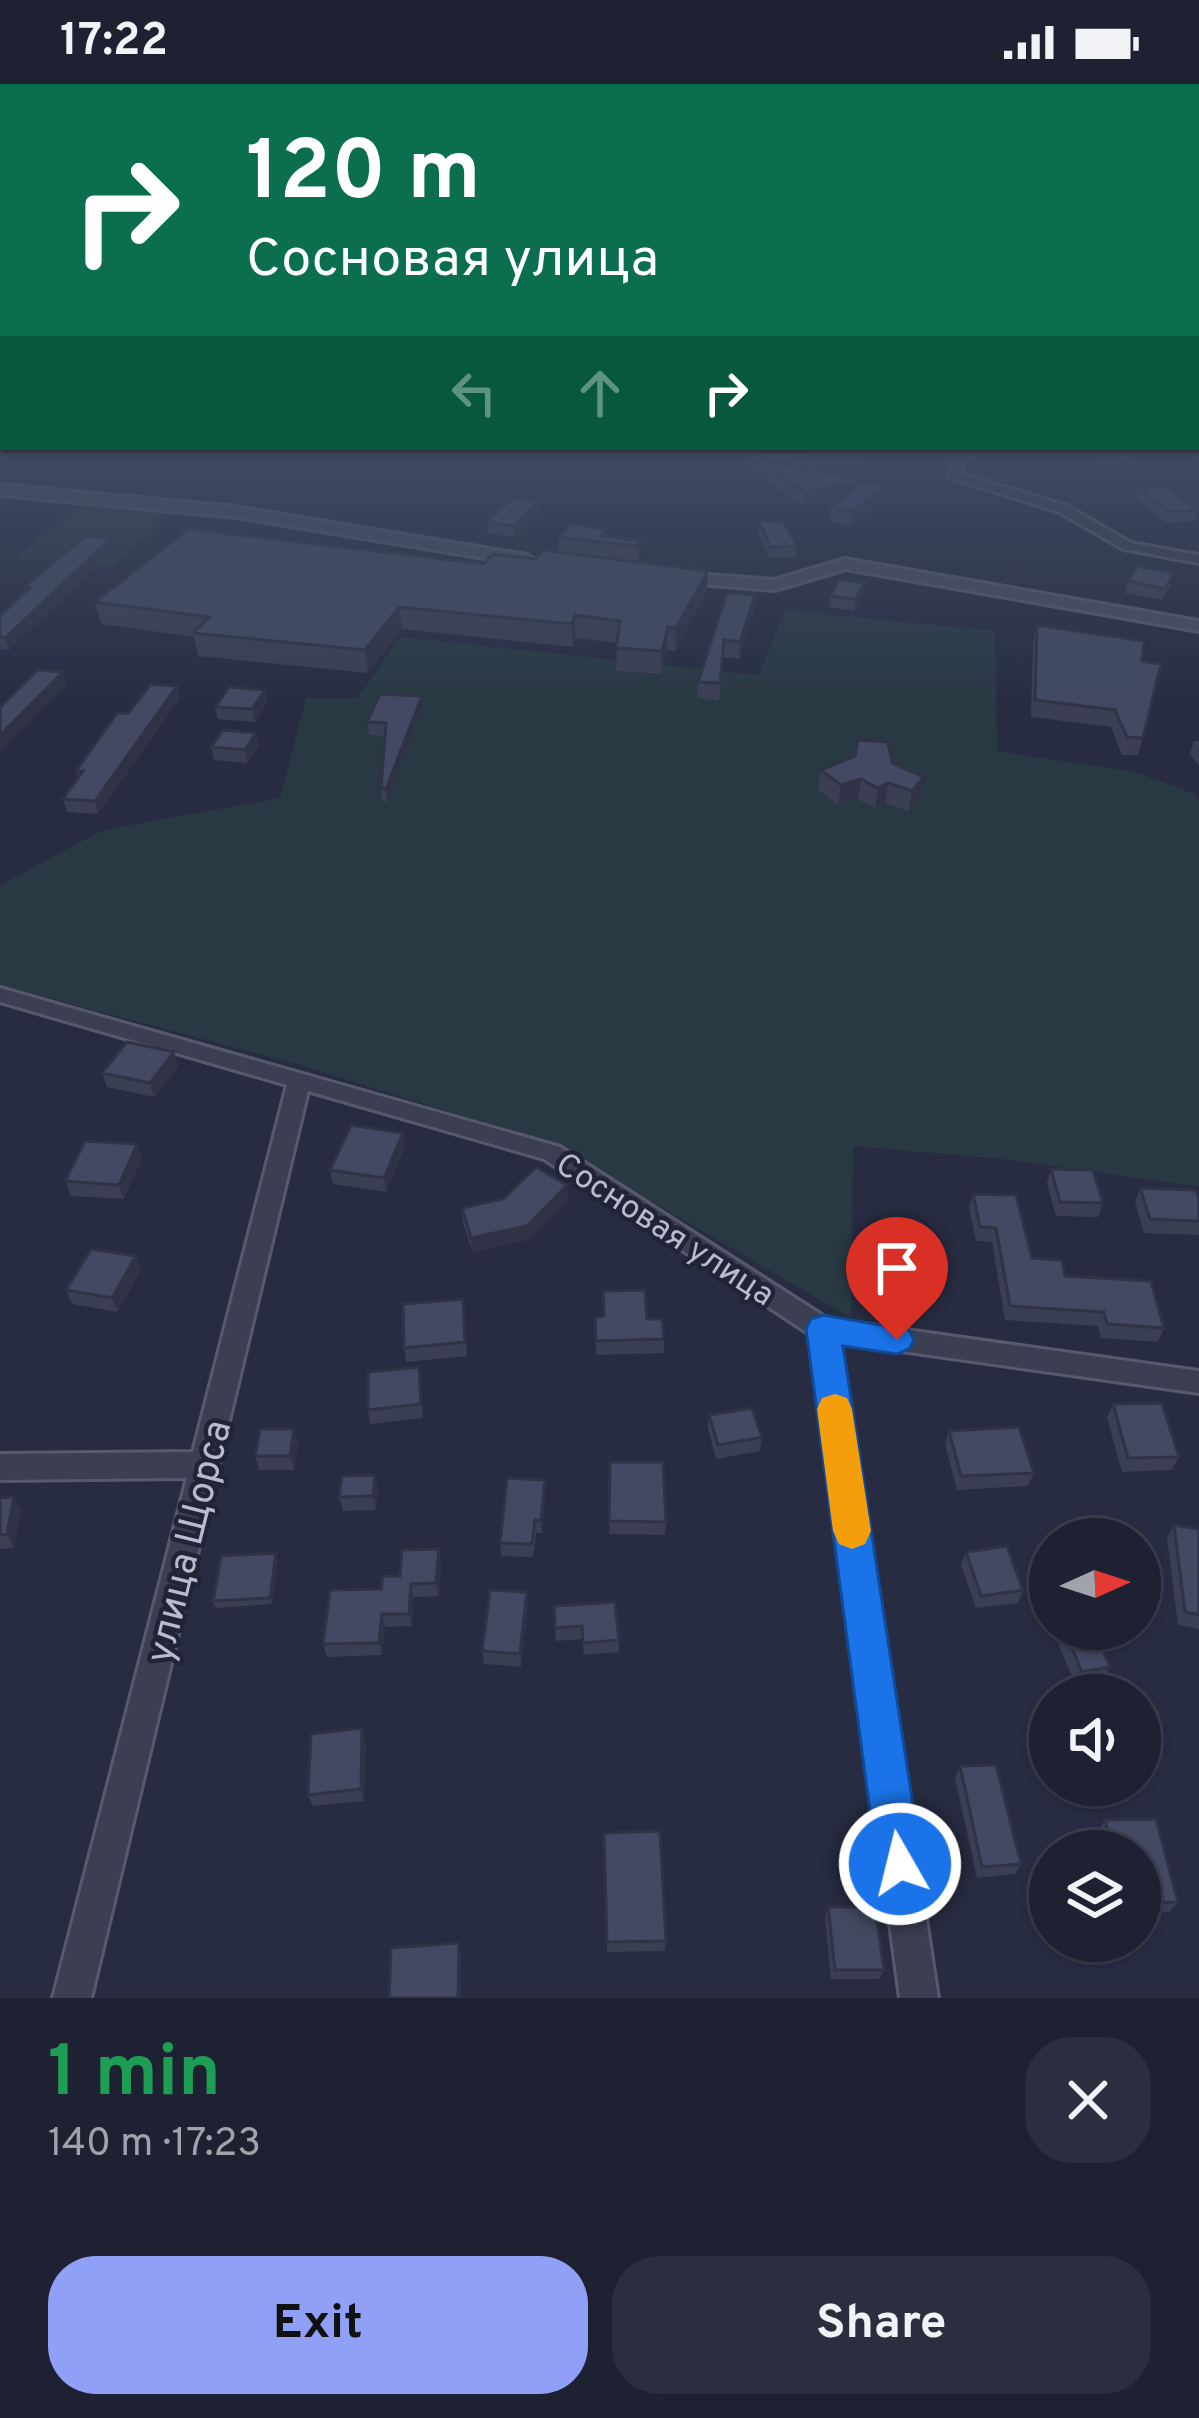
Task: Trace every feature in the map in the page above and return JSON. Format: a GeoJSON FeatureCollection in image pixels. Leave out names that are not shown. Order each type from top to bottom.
{"type":"FeatureCollection","features":[{"type":"Feature","properties":{"kind":"street"},"geometry":{"type":"LineString","coordinates":[[343,529],[556,564]]}},
{"type":"Feature","properties":{"kind":"street"},"geometry":{"type":"LineString","coordinates":[[1098,529],[1127,546],[1199,559]]}},
{"type":"Feature","properties":{"kind":"street"},"geometry":{"type":"LineString","coordinates":[[662,576],[775,585],[827,568],[862,566],[1199,626]]}},
{"type":"Feature","properties":{"kind":"street","name":"Сосновая улица"},"geometry":{"type":"LineString","coordinates":[[0,994],[552,1153],[823,1329],[1199,1382]]}},
{"type":"Feature","properties":{"kind":"street","name":"улица Щорса"},"geometry":{"type":"LineString","coordinates":[[72,1998],[299,1082]]}},
{"type":"Feature","properties":{"kind":"street"},"geometry":{"type":"LineString","coordinates":[[823,1329],[919,1998]]}},
{"type":"Feature","properties":{"kind":"street"},"geometry":{"type":"LineString","coordinates":[[0,1467],[206,1466]]}},
{"type":"Feature","properties":{"kind":"shaded area"},"geometry":{"type":"Polygon","coordinates":[[[50,529],[155,529],[112,567],[15,559],[50,529]]]}},
{"type":"Feature","properties":{"kind":"shaded area"},"geometry":{"type":"Polygon","coordinates":[[[785,610],[995,631],[997,751],[1135,772],[1195,794],[1199,803],[1199,1187],[1003,1159],[853,1146],[851,1318],[557,1146],[300,1065],[0,985],[0,885],[103,830],[280,798],[306,698],[358,698],[400,637],[759,675],[785,610]]]}},
{"type":"Feature","properties":{"kind":"building"},"geometry":{"type":"Polygon","coordinates":[[[188,529],[484,564],[493,554],[535,559],[543,550],[708,571],[676,628],[668,627],[662,651],[616,648],[620,621],[575,615],[572,624],[399,607],[365,650],[193,633],[209,617],[95,602],[188,529]]]}},
{"type":"Feature","properties":{"kind":"building"},"geometry":{"type":"Polygon","coordinates":[[[566,529],[607,529],[601,536],[641,541],[637,546],[559,537],[566,529]]]}},
{"type":"Feature","properties":{"kind":"building"},"geometry":{"type":"Polygon","coordinates":[[[763,529],[788,529],[797,546],[770,547],[763,529]]]}},
{"type":"Feature","properties":{"kind":"building"},"geometry":{"type":"Polygon","coordinates":[[[85,536],[111,538],[5,638],[0,637],[0,616],[29,588],[23,588],[85,536]]]}},
{"type":"Feature","properties":{"kind":"building"},"geometry":{"type":"Polygon","coordinates":[[[1138,566],[1174,573],[1165,589],[1128,581],[1138,566]]]}},
{"type":"Feature","properties":{"kind":"building"},"geometry":{"type":"Polygon","coordinates":[[[839,579],[864,583],[856,599],[830,596],[839,579]]]}},
{"type":"Feature","properties":{"kind":"building"},"geometry":{"type":"Polygon","coordinates":[[[727,593],[755,595],[740,642],[724,640],[720,683],[698,682],[727,593]]]}},
{"type":"Feature","properties":{"kind":"building"},"geometry":{"type":"Polygon","coordinates":[[[1037,625],[1144,641],[1142,661],[1161,664],[1143,738],[1127,737],[1115,710],[1035,700],[1037,625]]]}},
{"type":"Feature","properties":{"kind":"building"},"geometry":{"type":"Polygon","coordinates":[[[38,670],[63,672],[0,735],[0,707],[38,670]]]}},
{"type":"Feature","properties":{"kind":"building"},"geometry":{"type":"Polygon","coordinates":[[[151,684],[177,686],[95,801],[63,799],[83,771],[76,771],[117,713],[128,713],[151,684]]]}},
{"type":"Feature","properties":{"kind":"building"},"geometry":{"type":"Polygon","coordinates":[[[229,687],[265,690],[252,709],[215,707],[229,687]]]}},
{"type":"Feature","properties":{"kind":"building"},"geometry":{"type":"Polygon","coordinates":[[[380,694],[422,696],[386,789],[381,788],[386,723],[367,722],[380,694]]]}},
{"type":"Feature","properties":{"kind":"building"},"geometry":{"type":"Polygon","coordinates":[[[223,730],[256,733],[245,750],[211,747],[223,730]]]}},
{"type":"Feature","properties":{"kind":"building"},"geometry":{"type":"Polygon","coordinates":[[[858,740],[888,742],[892,763],[924,777],[912,791],[888,783],[878,788],[861,779],[841,785],[821,770],[855,756],[858,740]]]}},
{"type":"Feature","properties":{"kind":"building"},"geometry":{"type":"Polygon","coordinates":[[[127,1042],[174,1052],[150,1083],[102,1073],[127,1042]]]}},
{"type":"Feature","properties":{"kind":"building"},"geometry":{"type":"Polygon","coordinates":[[[351,1125],[403,1133],[384,1178],[330,1170],[351,1125]]]}},
{"type":"Feature","properties":{"kind":"building"},"geometry":{"type":"Polygon","coordinates":[[[85,1141],[137,1144],[119,1185],[65,1181],[85,1141]]]}},
{"type":"Feature","properties":{"kind":"building"},"geometry":{"type":"Polygon","coordinates":[[[536,1167],[567,1185],[527,1226],[471,1238],[462,1208],[503,1199],[536,1167]]]}},
{"type":"Feature","properties":{"kind":"building"},"geometry":{"type":"Polygon","coordinates":[[[1051,1169],[1093,1170],[1103,1203],[1060,1202],[1051,1169]]]}},
{"type":"Feature","properties":{"kind":"building"},"geometry":{"type":"Polygon","coordinates":[[[1140,1188],[1196,1190],[1199,1221],[1150,1219],[1140,1188]]]}},
{"type":"Feature","properties":{"kind":"building"},"geometry":{"type":"Polygon","coordinates":[[[973,1194],[1016,1195],[1032,1258],[1062,1260],[1065,1276],[1151,1281],[1164,1328],[1107,1324],[1104,1312],[1010,1306],[996,1228],[980,1227],[973,1194]]]}},
{"type":"Feature","properties":{"kind":"building"},"geometry":{"type":"Polygon","coordinates":[[[91,1249],[136,1256],[112,1298],[66,1290],[91,1249]]]}},
{"type":"Feature","properties":{"kind":"building"},"geometry":{"type":"Polygon","coordinates":[[[645,1290],[647,1319],[662,1319],[664,1339],[596,1341],[595,1317],[604,1316],[603,1291],[645,1290]]]}},
{"type":"Feature","properties":{"kind":"building"},"geometry":{"type":"Polygon","coordinates":[[[463,1299],[465,1342],[404,1348],[403,1304],[463,1299]]]}},
{"type":"Feature","properties":{"kind":"building"},"geometry":{"type":"Polygon","coordinates":[[[419,1367],[421,1404],[368,1410],[368,1372],[419,1367]]]}},
{"type":"Feature","properties":{"kind":"building"},"geometry":{"type":"Polygon","coordinates":[[[1162,1403],[1179,1457],[1128,1458],[1113,1404],[1162,1403]]]}},
{"type":"Feature","properties":{"kind":"building"},"geometry":{"type":"Polygon","coordinates":[[[752,1408],[762,1437],[718,1445],[709,1415],[752,1408]]]}},
{"type":"Feature","properties":{"kind":"building"},"geometry":{"type":"Polygon","coordinates":[[[1019,1427],[1034,1473],[961,1476],[949,1431],[1019,1427]]]}},
{"type":"Feature","properties":{"kind":"building"},"geometry":{"type":"Polygon","coordinates":[[[260,1429],[294,1429],[290,1456],[255,1456],[260,1429]]]}},
{"type":"Feature","properties":{"kind":"building"},"geometry":{"type":"Polygon","coordinates":[[[610,1462],[663,1462],[666,1522],[609,1521],[610,1462]]]}},
{"type":"Feature","properties":{"kind":"building"},"geometry":{"type":"Polygon","coordinates":[[[375,1475],[373,1496],[339,1497],[342,1476],[375,1475]]]}},
{"type":"Feature","properties":{"kind":"building"},"geometry":{"type":"Polygon","coordinates":[[[507,1478],[545,1480],[541,1520],[535,1520],[532,1544],[500,1543],[507,1478]]]}},
{"type":"Feature","properties":{"kind":"building"},"geometry":{"type":"Polygon","coordinates":[[[14,1497],[7,1534],[0,1535],[0,1498],[14,1497]]]}},
{"type":"Feature","properties":{"kind":"building"},"geometry":{"type":"Polygon","coordinates":[[[1174,1525],[1199,1529],[1199,1615],[1185,1612],[1174,1525]]]}},
{"type":"Feature","properties":{"kind":"building"},"geometry":{"type":"Polygon","coordinates":[[[1007,1546],[1023,1590],[981,1596],[966,1552],[1007,1546]]]}},
{"type":"Feature","properties":{"kind":"building"},"geometry":{"type":"Polygon","coordinates":[[[439,1549],[436,1583],[411,1584],[409,1614],[382,1614],[379,1643],[323,1644],[330,1590],[381,1589],[383,1576],[400,1576],[402,1550],[439,1549]]]}},
{"type":"Feature","properties":{"kind":"building"},"geometry":{"type":"Polygon","coordinates":[[[276,1553],[270,1598],[213,1601],[221,1556],[276,1553]]]}},
{"type":"Feature","properties":{"kind":"building"},"geometry":{"type":"Polygon","coordinates":[[[490,1590],[527,1592],[520,1654],[482,1651],[490,1590]]]}},
{"type":"Feature","properties":{"kind":"building"},"geometry":{"type":"Polygon","coordinates":[[[615,1602],[619,1640],[583,1643],[582,1626],[555,1628],[554,1606],[615,1602]]]}},
{"type":"Feature","properties":{"kind":"building"},"geometry":{"type":"Polygon","coordinates":[[[1073,1650],[1103,1650],[1110,1667],[1082,1672],[1073,1650]]]}},
{"type":"Feature","properties":{"kind":"building"},"geometry":{"type":"Polygon","coordinates":[[[362,1728],[361,1789],[308,1795],[311,1734],[362,1728]]]}},
{"type":"Feature","properties":{"kind":"building"},"geometry":{"type":"Polygon","coordinates":[[[996,1765],[1021,1864],[982,1867],[960,1766],[996,1765]]]}},
{"type":"Feature","properties":{"kind":"building"},"geometry":{"type":"Polygon","coordinates":[[[1156,1819],[1159,1830],[1108,1830],[1105,1820],[1156,1819]]]}},
{"type":"Feature","properties":{"kind":"building"},"geometry":{"type":"Polygon","coordinates":[[[660,1831],[666,1941],[607,1942],[604,1833],[660,1831]]]}},
{"type":"Feature","properties":{"kind":"building"},"geometry":{"type":"Polygon","coordinates":[[[1161,1838],[1178,1902],[1161,1902],[1161,1838]]]}},
{"type":"Feature","properties":{"kind":"building"},"geometry":{"type":"Polygon","coordinates":[[[828,1907],[875,1907],[884,1970],[835,1970],[828,1907]]]}},
{"type":"Feature","properties":{"kind":"building"},"geometry":{"type":"Polygon","coordinates":[[[459,1943],[458,1998],[389,1998],[391,1948],[459,1943]]]}},
{"type":"Feature","properties":{"kind":"slow traffic"},"geometry":{"type":"LineString","coordinates":[[835,1409],[852,1531]]}},
{"type":"Feature","properties":{"kind":"route"},"geometry":{"type":"LineString","coordinates":[[897,1340],[823,1329],[900,1864]]}}]}
